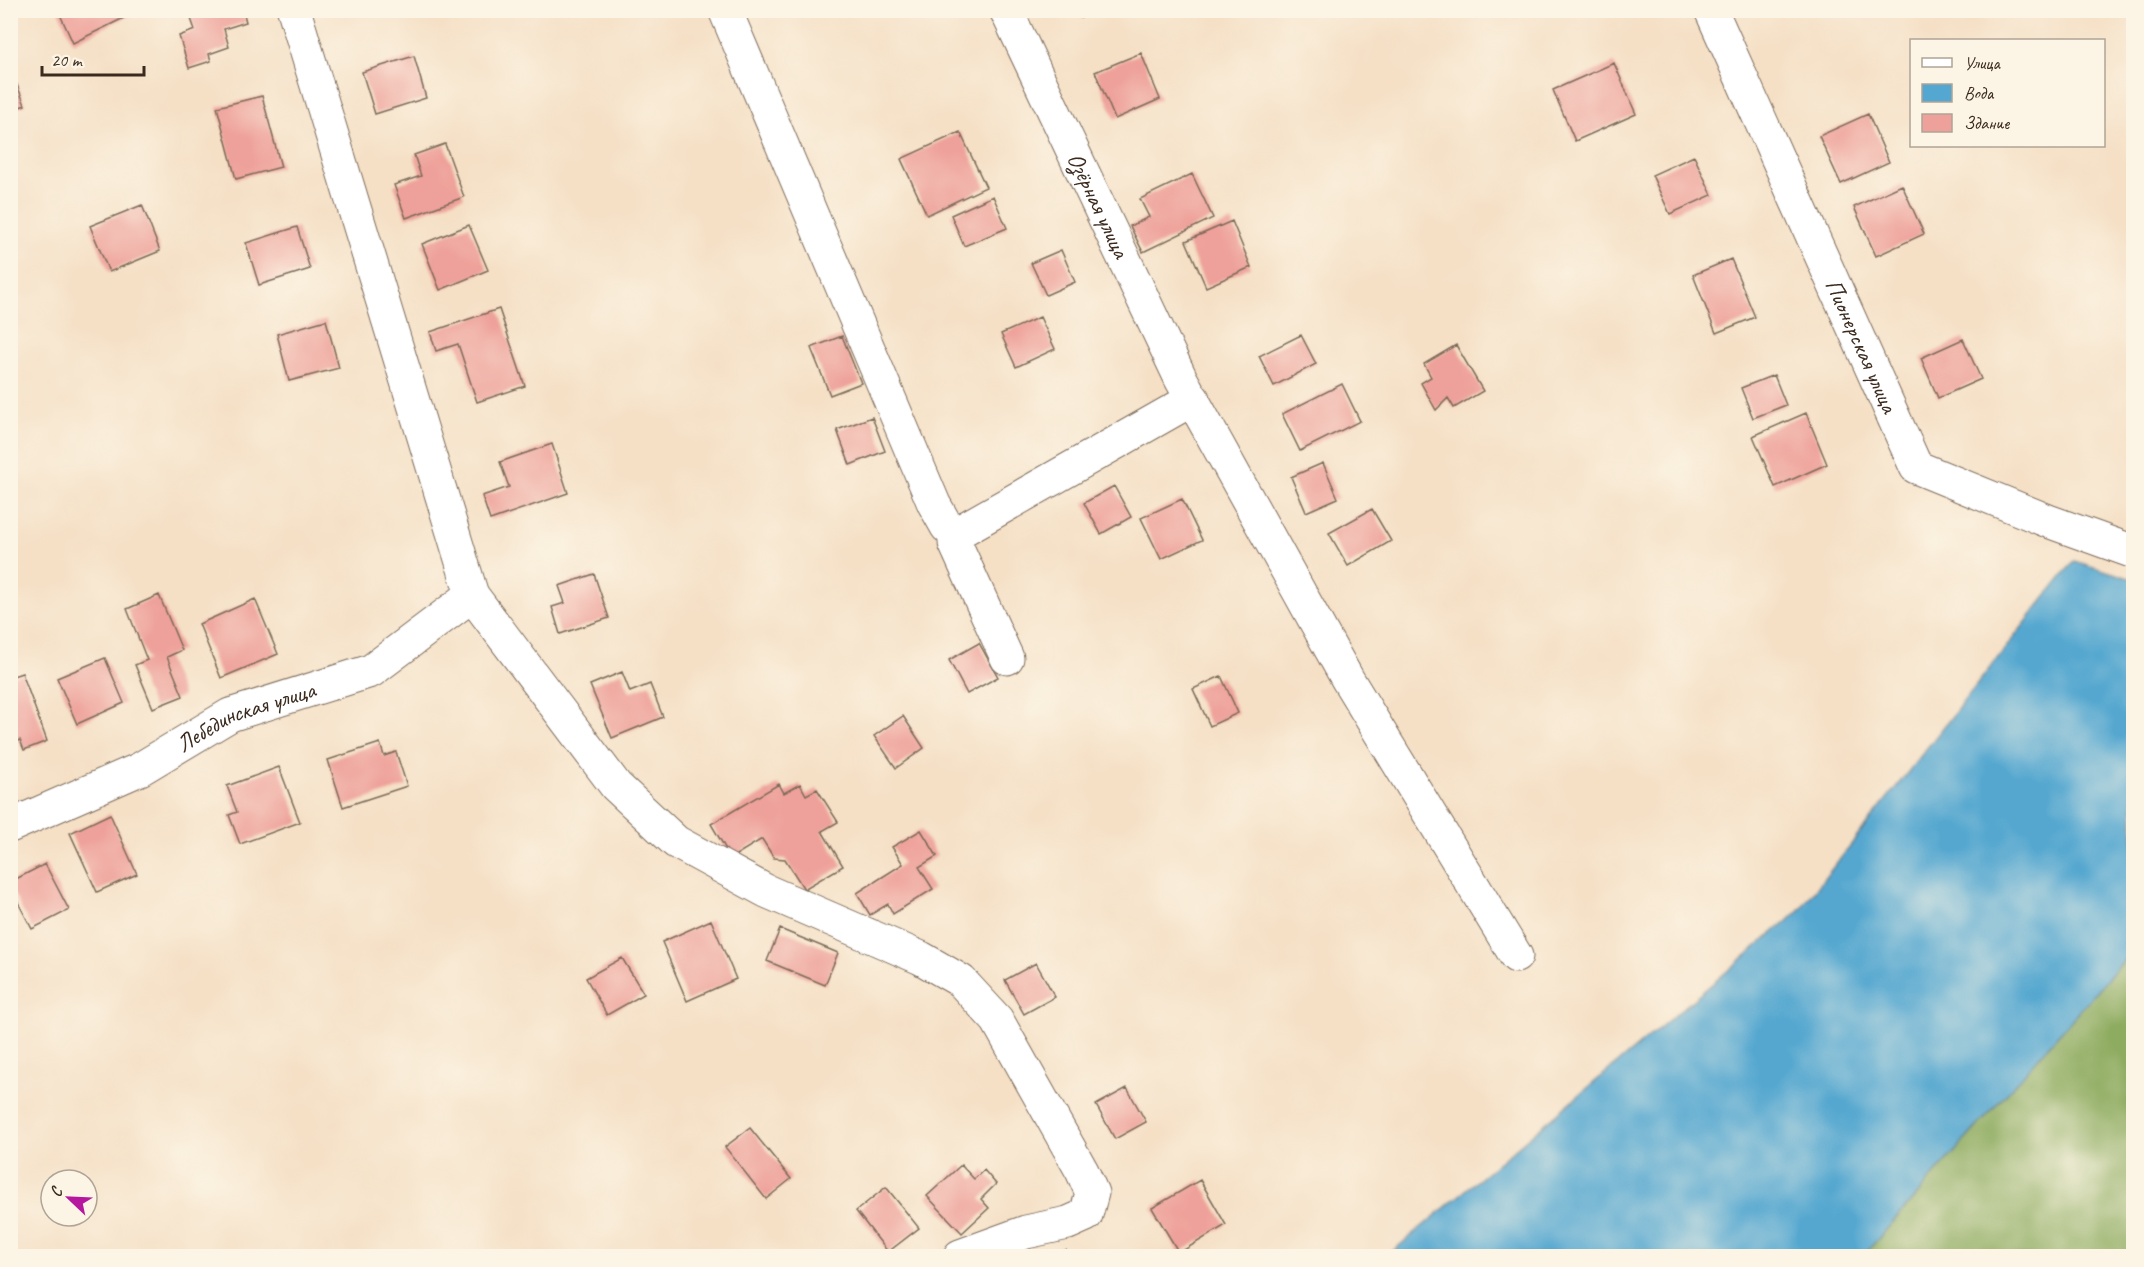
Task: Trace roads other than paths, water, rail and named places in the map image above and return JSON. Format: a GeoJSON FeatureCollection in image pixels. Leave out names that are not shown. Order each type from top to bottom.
{"type":"FeatureCollection","features":[{"type":"Feature","properties":{"kind":"street"},"geometry":{"type":"LineString","coordinates":[[294,10],[472,595],[616,786],[676,842],[766,891],[921,958],[961,981],[997,1020],[1082,1171],[1092,1193],[1086,1215],[1068,1223],[1026,1233],[960,1257]]}},
{"type":"Feature","properties":{"kind":"street"},"geometry":{"type":"LineString","coordinates":[[725,10],[934,504],[947,527],[957,533]]}},
{"type":"Feature","properties":{"kind":"street","name":"Озёрная улица"},"geometry":{"type":"LineString","coordinates":[[1006,10],[1181,379],[1348,680],[1516,956]]}},
{"type":"Feature","properties":{"kind":"street","name":"Пионерская улица"},"geometry":{"type":"LineString","coordinates":[[1711,10],[1916,467],[2048,521],[2133,552]]}},
{"type":"Feature","properties":{"kind":"street"},"geometry":{"type":"LineString","coordinates":[[1007,658],[955,543],[957,533],[1192,399]]}},
{"type":"Feature","properties":{"kind":"street","name":"Лебединская улица"},"geometry":{"type":"LineString","coordinates":[[10,826],[140,769],[230,714],[370,671],[472,595]]}},
{"type":"Feature","properties":{"kind":"water"},"geometry":{"type":"Polygon","coordinates":[[[2074,561],[2133,579],[2133,950],[1863,1256],[1387,1256],[1798,912],[2074,561]]]}}]}
